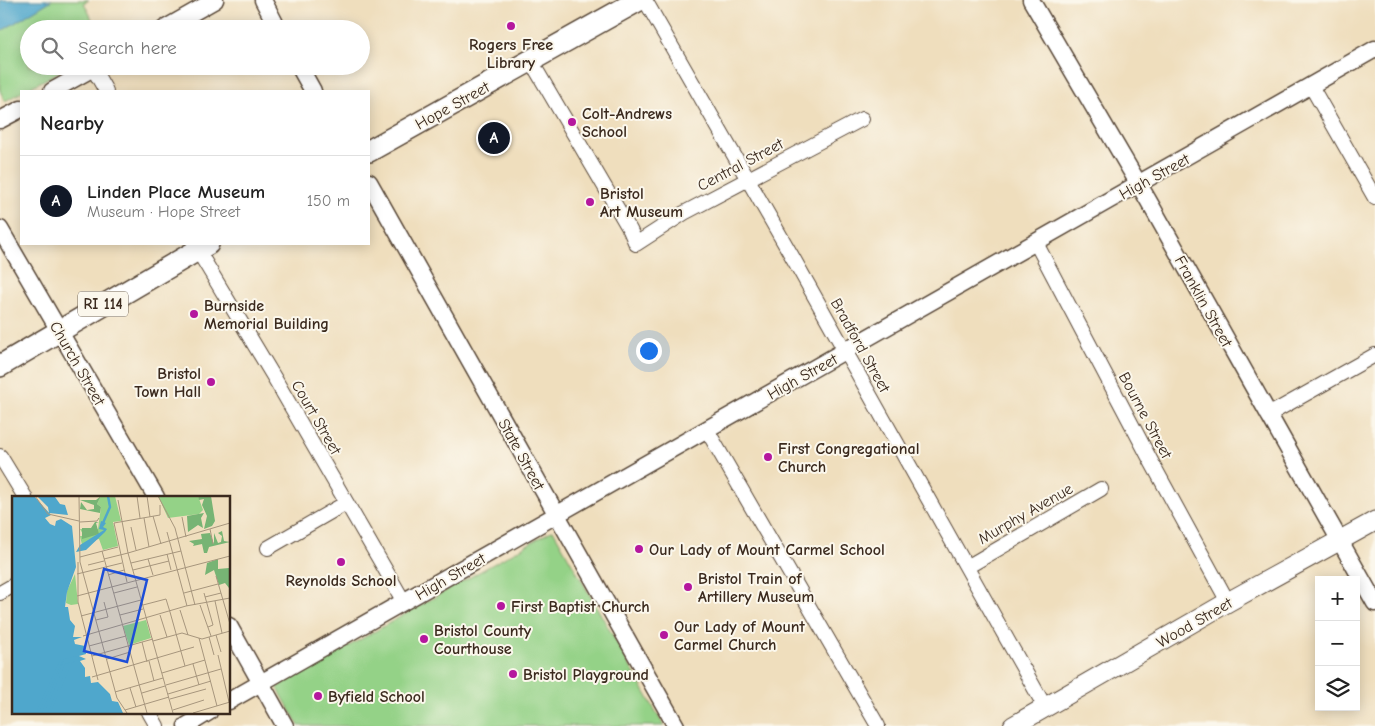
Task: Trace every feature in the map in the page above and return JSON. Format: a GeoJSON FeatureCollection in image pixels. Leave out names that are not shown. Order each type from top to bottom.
{"type":"FeatureCollection","features":[{"type":"Feature","properties":{"kind":"main road","name":"Hope Street"},"geometry":{"type":"LineString","coordinates":[[370,150],[639,0]]}},
{"type":"Feature","properties":{"kind":"main road","name":"RI 114"},"geometry":{"type":"LineString","coordinates":[[0,366],[199,246]]}},
{"type":"Feature","properties":{"kind":"main road","name":"Wood Street"},"geometry":{"type":"LineString","coordinates":[[1013,726],[1375,520]]}},
{"type":"Feature","properties":{"kind":"street"},"geometry":{"type":"LineString","coordinates":[[180,20],[215,0]]}},
{"type":"Feature","properties":{"kind":"street"},"geometry":{"type":"LineString","coordinates":[[262,0],[273,20]]}},
{"type":"Feature","properties":{"kind":"street","name":"Bradford Street"},"geometry":{"type":"LineString","coordinates":[[645,0],[1045,707]]}},
{"type":"Feature","properties":{"kind":"street","name":"Franklin Street"},"geometry":{"type":"LineString","coordinates":[[1031,0],[1139,184],[1375,603]]}},
{"type":"Feature","properties":{"kind":"street","name":"High Street"},"geometry":{"type":"LineString","coordinates":[[230,700],[1375,49]]}},
{"type":"Feature","properties":{"kind":"street","name":"Central Street"},"geometry":{"type":"LineString","coordinates":[[531,61],[630,230],[636,244],[684,214],[862,119]]}},
{"type":"Feature","properties":{"kind":"street"},"geometry":{"type":"LineString","coordinates":[[54,90],[81,75]]}},
{"type":"Feature","properties":{"kind":"street"},"geometry":{"type":"LineString","coordinates":[[99,75],[106,90]]}},
{"type":"Feature","properties":{"kind":"street"},"geometry":{"type":"LineString","coordinates":[[304,75],[312,90]]}},
{"type":"Feature","properties":{"kind":"street"},"geometry":{"type":"LineString","coordinates":[[1311,86],[1375,198]]}},
{"type":"Feature","properties":{"kind":"street"},"geometry":{"type":"LineString","coordinates":[[0,120],[20,109]]}},
{"type":"Feature","properties":{"kind":"street","name":"State Street"},"geometry":{"type":"LineString","coordinates":[[370,184],[676,726]]}},
{"type":"Feature","properties":{"kind":"street","name":"Church Street"},"geometry":{"type":"LineString","coordinates":[[0,229],[155,496]]}},
{"type":"Feature","properties":{"kind":"street","name":"Bourne Street"},"geometry":{"type":"LineString","coordinates":[[1036,243],[1152,464],[1228,602]]}},
{"type":"Feature","properties":{"kind":"street","name":"Court Street"},"geometry":{"type":"LineString","coordinates":[[199,246],[404,602]]}},
{"type":"Feature","properties":{"kind":"street"},"geometry":{"type":"LineString","coordinates":[[1268,415],[1375,355]]}},
{"type":"Feature","properties":{"kind":"street"},"geometry":{"type":"LineString","coordinates":[[707,430],[878,726]]}},
{"type":"Feature","properties":{"kind":"street"},"geometry":{"type":"LineString","coordinates":[[0,456],[24,496]]}},
{"type":"Feature","properties":{"kind":"street","name":"Murphy Avenue"},"geometry":{"type":"LineString","coordinates":[[967,567],[1100,489]]}},
{"type":"Feature","properties":{"kind":"street"},"geometry":{"type":"LineString","coordinates":[[268,548],[346,503]]}},
{"type":"Feature","properties":{"kind":"street"},"geometry":{"type":"LineString","coordinates":[[0,592],[12,586]]}},
{"type":"Feature","properties":{"kind":"street"},"geometry":{"type":"LineString","coordinates":[[230,628],[285,726]]}},
{"type":"Feature","properties":{"kind":"street"},"geometry":{"type":"LineString","coordinates":[[150,714],[157,726]]}},
{"type":"Feature","properties":{"kind":"street"},"geometry":{"type":"LineString","coordinates":[[186,726],[206,714]]}},
{"type":"Feature","properties":{"kind":"green space"},"geometry":{"type":"Polygon","coordinates":[[[51,0],[89,0],[84,3],[92,20],[20,20],[20,75],[53,75],[25,90],[20,90],[20,93],[5,101],[0,91],[0,32],[51,0]]]}},
{"type":"Feature","properties":{"kind":"green space"},"geometry":{"type":"Polygon","coordinates":[[[553,530],[664,726],[299,726],[277,687],[553,530]]]}},
{"type":"Feature","properties":{"kind":"water"},"geometry":{"type":"Polygon","coordinates":[[[0,0],[52,0],[0,32],[0,0]]]}},
{"type":"Feature","properties":{"kind":"place","name":"Rogers Free Library"},"geometry":{"type":"Point","coordinates":[511,26]}},
{"type":"Feature","properties":{"kind":"place","name":"Colt-Andrews School"},"geometry":{"type":"Point","coordinates":[572,122]}},
{"type":"Feature","properties":{"kind":"place","name":"Linden Place Museum"},"geometry":{"type":"Point","coordinates":[494,138]}},
{"type":"Feature","properties":{"kind":"place","name":"Bristol Art Museum"},"geometry":{"type":"Point","coordinates":[590,202]}},
{"type":"Feature","properties":{"kind":"place","name":"Burnside Memorial Building"},"geometry":{"type":"Point","coordinates":[194,314]}},
{"type":"Feature","properties":{"kind":"place","name":"Bristol Town Hall"},"geometry":{"type":"Point","coordinates":[211,382]}},
{"type":"Feature","properties":{"kind":"place","name":"First Congregational Church"},"geometry":{"type":"Point","coordinates":[768,457]}},
{"type":"Feature","properties":{"kind":"place","name":"Our Lady of Mount Carmel School"},"geometry":{"type":"Point","coordinates":[639,549]}},
{"type":"Feature","properties":{"kind":"place","name":"Reynolds School"},"geometry":{"type":"Point","coordinates":[341,562]}},
{"type":"Feature","properties":{"kind":"place","name":"Bristol Train of Artillery Museum"},"geometry":{"type":"Point","coordinates":[688,587]}},
{"type":"Feature","properties":{"kind":"place","name":"First Baptist Church"},"geometry":{"type":"Point","coordinates":[501,606]}},
{"type":"Feature","properties":{"kind":"place","name":"Our Lady of Mount Carmel Church"},"geometry":{"type":"Point","coordinates":[664,635]}},
{"type":"Feature","properties":{"kind":"place","name":"Bristol County Courthouse"},"geometry":{"type":"Point","coordinates":[424,639]}},
{"type":"Feature","properties":{"kind":"place","name":"Bristol Playground"},"geometry":{"type":"Point","coordinates":[513,674]}},
{"type":"Feature","properties":{"kind":"place","name":"Byfield School"},"geometry":{"type":"Point","coordinates":[318,696]}}]}
